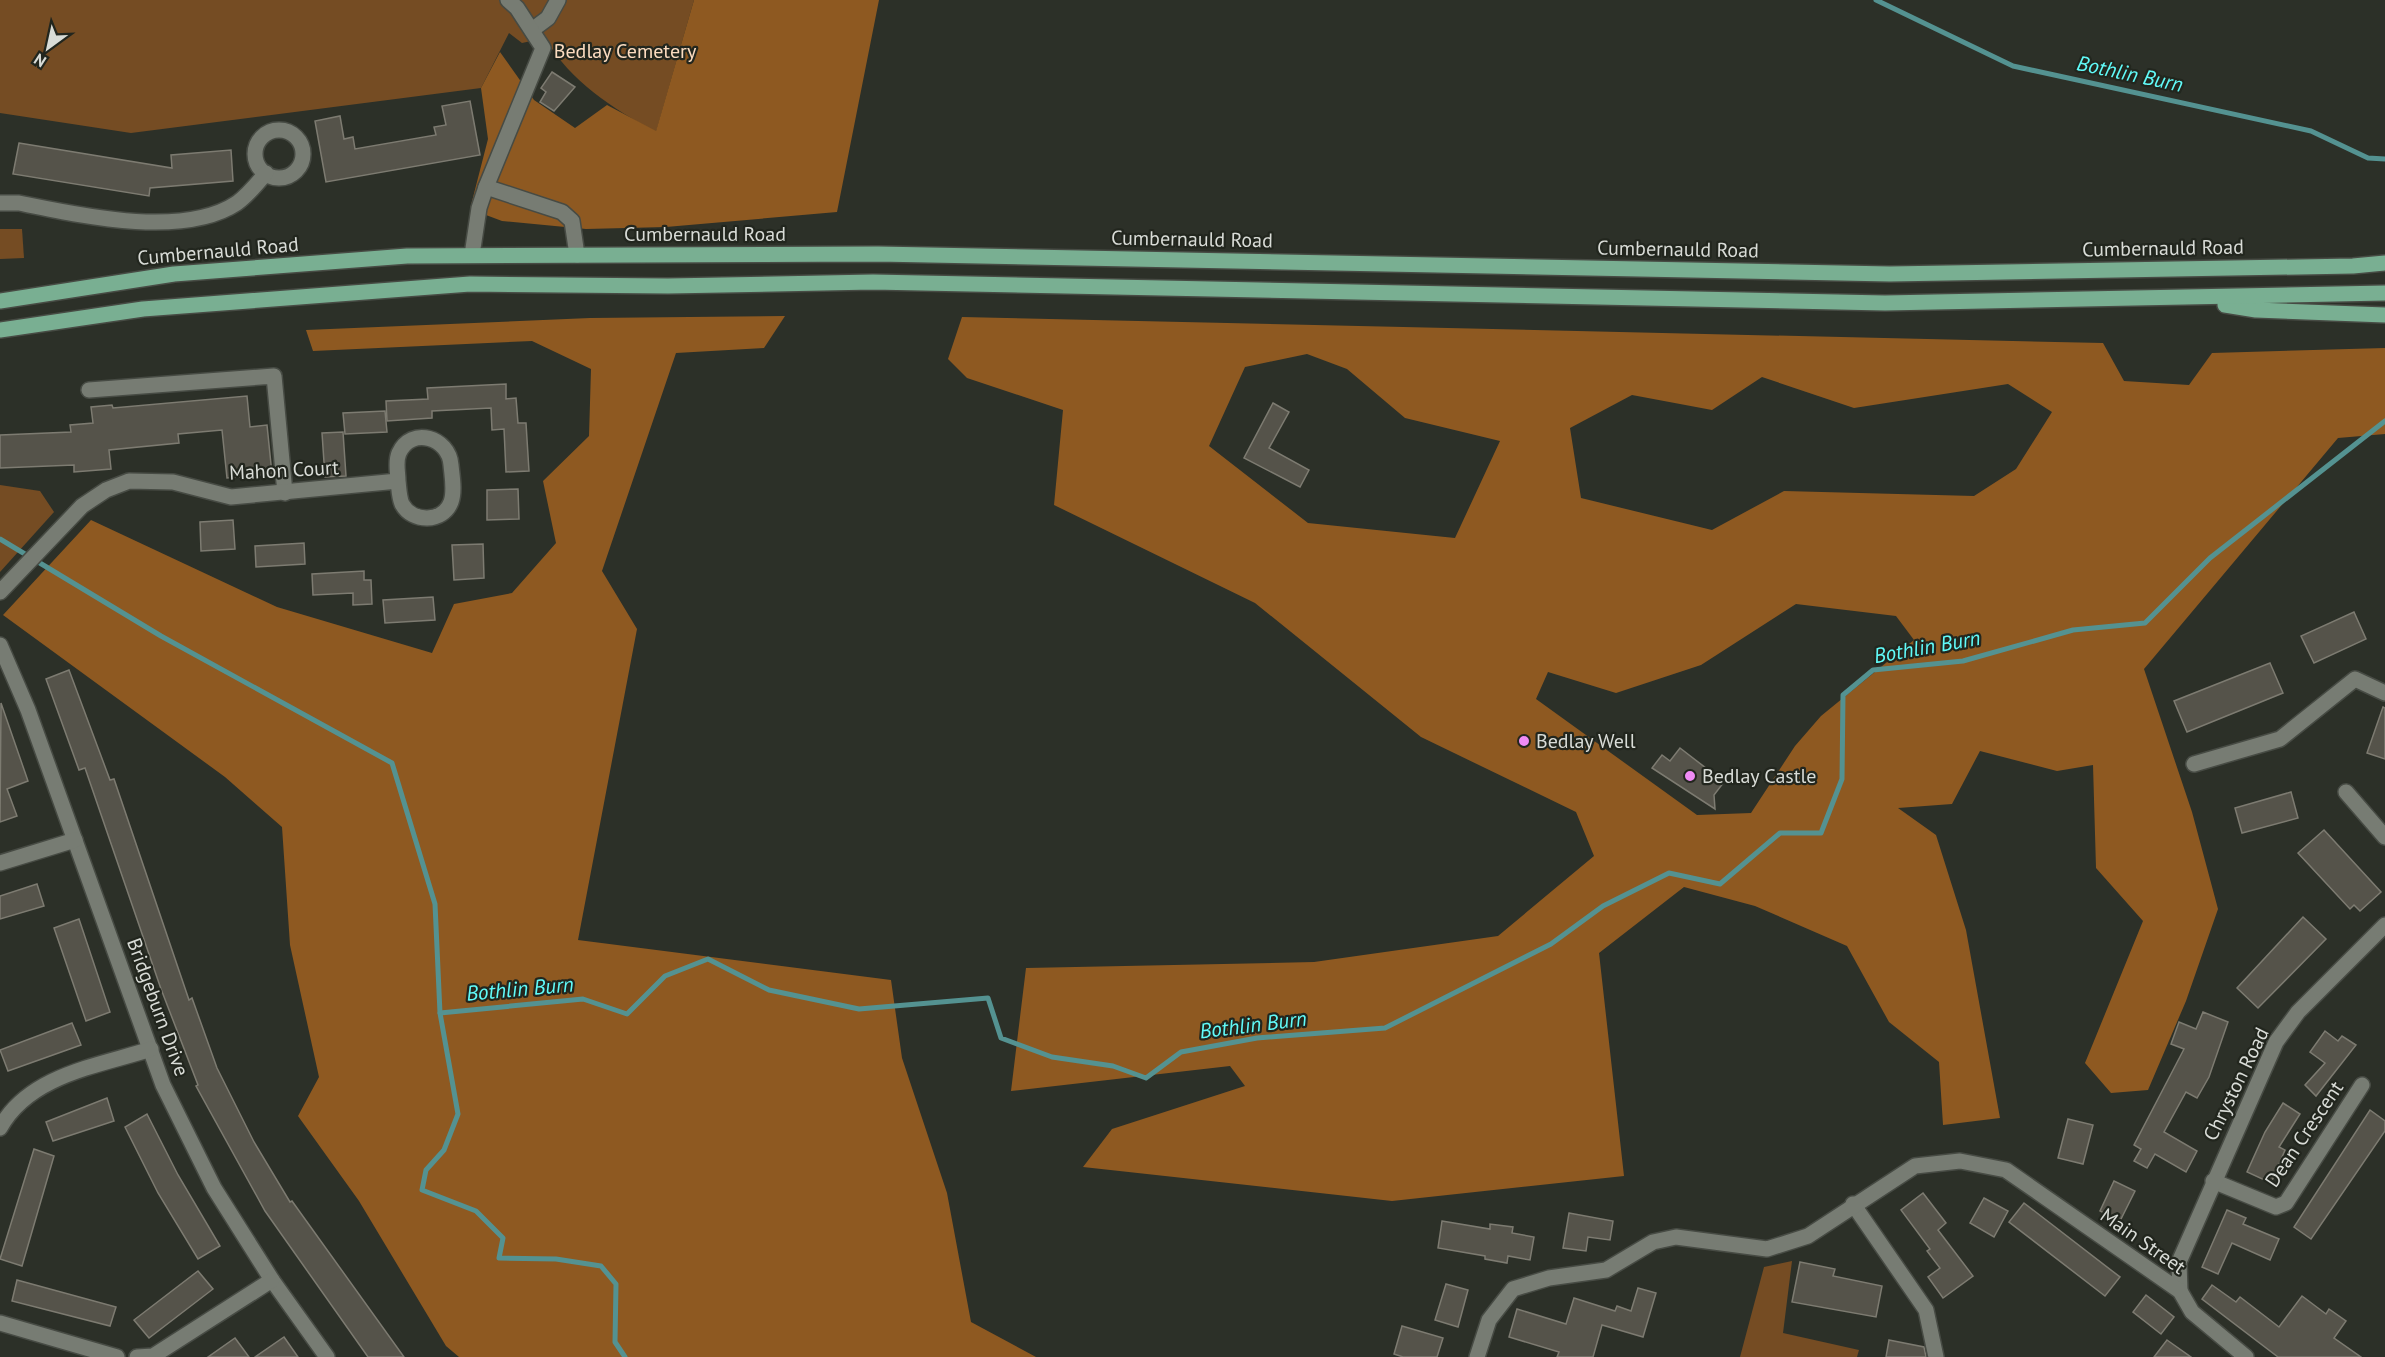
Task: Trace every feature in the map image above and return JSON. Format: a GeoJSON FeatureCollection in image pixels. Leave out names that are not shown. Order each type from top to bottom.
{"type":"FeatureCollection","features":[{"type":"Feature","properties":{"kind":"main road","name":"Cumbernauld Road"},"geometry":{"type":"LineString","coordinates":[[0,301],[174,274],[407,256],[878,254],[1890,274],[2341,266],[2385,262]]}},
{"type":"Feature","properties":{"kind":"main road"},"geometry":{"type":"LineString","coordinates":[[0,330],[143,309],[470,284],[688,286],[883,282],[1885,303],[2385,293]]}},
{"type":"Feature","properties":{"kind":"main road"},"geometry":{"type":"LineString","coordinates":[[2184,298],[2256,310],[2385,315]]}},
{"type":"Feature","properties":{"kind":"street"},"geometry":{"type":"LineString","coordinates":[[471,255],[479,208],[486,187],[543,48],[517,8],[508,0]]}},
{"type":"Feature","properties":{"kind":"street"},"geometry":{"type":"LineString","coordinates":[[532,30],[548,18],[558,0]]}},
{"type":"Feature","properties":{"kind":"street"},"geometry":{"type":"LineString","coordinates":[[0,203],[19,203],[139,222],[190,219],[208,216],[237,203],[266,174]]}},
{"type":"Feature","properties":{"kind":"street"},"geometry":{"type":"LineString","coordinates":[[486,187],[562,212],[572,221],[577,255]]}},
{"type":"Feature","properties":{"kind":"street"},"geometry":{"type":"LineString","coordinates":[[89,390],[274,376],[285,493]]}},
{"type":"Feature","properties":{"kind":"street"},"geometry":{"type":"LineString","coordinates":[[423,437],[436,440],[444,446],[450,458],[453,493],[451,501],[441,513],[427,518],[412,514],[402,503],[398,481],[397,461],[406,444],[423,437]]}},
{"type":"Feature","properties":{"kind":"street","name":"Mahon Court"},"geometry":{"type":"LineString","coordinates":[[2,589],[82,506],[106,490],[129,481],[173,482],[231,497],[398,481]]}},
{"type":"Feature","properties":{"kind":"street","name":"Bridgeburn Drive"},"geometry":{"type":"LineString","coordinates":[[0,645],[28,710],[162,1085],[195,1153],[272,1280],[327,1357]]}},
{"type":"Feature","properties":{"kind":"street"},"geometry":{"type":"LineString","coordinates":[[2194,764],[2280,740],[2317,707],[2355,679],[2385,693]]}},
{"type":"Feature","properties":{"kind":"street"},"geometry":{"type":"LineString","coordinates":[[2346,792],[2385,837]]}},
{"type":"Feature","properties":{"kind":"street"},"geometry":{"type":"LineString","coordinates":[[0,863],[75,840]]}},
{"type":"Feature","properties":{"kind":"street","name":"Chryston Road"},"geometry":{"type":"LineString","coordinates":[[2180,1291],[2179,1262],[2276,1042],[2298,1012],[2385,925]]}},
{"type":"Feature","properties":{"kind":"street"},"geometry":{"type":"LineString","coordinates":[[0,1128],[9,1112],[36,1089],[151,1049]]}},
{"type":"Feature","properties":{"kind":"street","name":"Dean Crescent"},"geometry":{"type":"LineString","coordinates":[[2213,1181],[2276,1207],[2286,1203],[2362,1085]]}},
{"type":"Feature","properties":{"kind":"street","name":"Main Street"},"geometry":{"type":"LineString","coordinates":[[1853,1204],[1916,1166],[1960,1161],[2006,1170],[2180,1291],[2192,1312],[2246,1357]]}},
{"type":"Feature","properties":{"kind":"street"},"geometry":{"type":"LineString","coordinates":[[1477,1357],[1489,1320],[1513,1289],[1549,1278],[1606,1270],[1653,1242],[1676,1237],[1767,1249],[1808,1236],[1853,1204],[1926,1310],[1936,1357]]}},
{"type":"Feature","properties":{"kind":"street"},"geometry":{"type":"LineString","coordinates":[[137,1357],[153,1356],[272,1280]]}},
{"type":"Feature","properties":{"kind":"street"},"geometry":{"type":"LineString","coordinates":[[0,1323],[117,1357]]}},
{"type":"Feature","properties":{"kind":"green space","name":"Bedlay Cemetery"},"geometry":{"type":"Polygon","coordinates":[[[0,0],[694,0],[656,132],[608,103],[580,81],[555,54],[545,38],[522,43],[509,33],[481,88],[131,133],[0,113],[0,0]]]}},
{"type":"Feature","properties":{"kind":"green space"},"geometry":{"type":"Polygon","coordinates":[[[0,229],[22,229],[24,258],[0,259],[0,229]]]}},
{"type":"Feature","properties":{"kind":"green space"},"geometry":{"type":"Polygon","coordinates":[[[0,485],[40,491],[54,512],[0,572],[0,485]]]}},
{"type":"Feature","properties":{"kind":"green space"},"geometry":{"type":"Polygon","coordinates":[[[1792,1261],[1783,1333],[1859,1350],[1857,1357],[1740,1357],[1764,1267],[1792,1261]]]}},
{"type":"Feature","properties":{"kind":"shaded area"},"geometry":{"type":"Polygon","coordinates":[[[694,0],[879,0],[837,212],[666,227],[586,229],[502,221],[470,209],[488,139],[481,88],[500,52],[534,100],[575,128],[607,105],[656,131],[694,0]]]}},
{"type":"Feature","properties":{"kind":"shaded area"},"geometry":{"type":"Polygon","coordinates":[[[785,316],[764,348],[676,353],[602,571],[637,629],[578,940],[891,980],[902,1058],[947,1193],[971,1322],[1036,1357],[459,1357],[446,1346],[359,1201],[298,1116],[319,1077],[290,945],[282,827],[225,777],[3,615],[91,520],[277,607],[432,653],[454,604],[512,593],[556,543],[543,481],[589,436],[591,369],[532,341],[313,351],[306,330],[590,318],[785,316]]]}},
{"type":"Feature","properties":{"kind":"shaded area"},"geometry":{"type":"Polygon","coordinates":[[[962,317],[2103,343],[2124,381],[2189,385],[2212,353],[2385,348],[2385,434],[2338,438],[2144,669],[2192,812],[2218,909],[2186,1001],[2148,1090],[2111,1093],[2085,1063],[2143,921],[2096,868],[2093,765],[2057,771],[1980,751],[1952,804],[1898,808],[1936,835],[1966,930],[2000,1118],[1943,1125],[1939,1062],[1889,1022],[1847,946],[1755,906],[1684,887],[1599,953],[1624,1176],[1392,1201],[1083,1167],[1112,1129],[1245,1086],[1230,1066],[1011,1091],[1026,968],[1314,962],[1498,936],[1594,856],[1576,812],[1421,737],[1255,603],[1054,505],[1063,410],[967,378],[948,359],[962,317]],[[1307,354],[1245,367],[1209,446],[1308,523],[1455,538],[1500,441],[1405,418],[1347,369],[1307,354]],[[1762,377],[1712,410],[1632,395],[1570,428],[1581,498],[1712,530],[1784,491],[1974,496],[2016,469],[2052,412],[2008,384],[1854,408],[1762,377]],[[1796,604],[1701,665],[1616,693],[1548,672],[1536,699],[1697,815],[1751,813],[1795,746],[1821,716],[1914,640],[1896,616],[1796,604]]]}},
{"type":"Feature","properties":{"kind":"building"},"geometry":{"type":"Polygon","coordinates":[[[552,72],[575,87],[554,111],[540,102],[546,92],[541,88],[552,72]]]}},
{"type":"Feature","properties":{"kind":"building"},"geometry":{"type":"Polygon","coordinates":[[[470,101],[480,155],[326,182],[315,121],[340,116],[344,139],[353,137],[355,149],[436,135],[434,127],[446,125],[442,106],[470,101]]]}},
{"type":"Feature","properties":{"kind":"building"},"geometry":{"type":"Polygon","coordinates":[[[19,143],[172,168],[171,155],[231,150],[233,181],[150,188],[149,196],[13,174],[19,143]]]}},
{"type":"Feature","properties":{"kind":"building"},"geometry":{"type":"Polygon","coordinates":[[[506,384],[506,399],[516,398],[518,423],[526,423],[529,471],[506,472],[504,429],[492,430],[491,408],[432,411],[432,418],[387,421],[386,401],[428,399],[427,388],[506,384]]]}},
{"type":"Feature","properties":{"kind":"building"},"geometry":{"type":"Polygon","coordinates":[[[247,396],[250,427],[267,425],[272,474],[227,478],[222,430],[178,434],[179,443],[109,450],[111,469],[74,472],[74,465],[0,468],[0,435],[71,432],[70,425],[93,423],[91,407],[112,405],[113,408],[247,396]]]}},
{"type":"Feature","properties":{"kind":"building"},"geometry":{"type":"Polygon","coordinates":[[[1273,403],[1289,412],[1269,448],[1309,470],[1300,487],[1244,458],[1273,403]]]}},
{"type":"Feature","properties":{"kind":"building"},"geometry":{"type":"Polygon","coordinates":[[[385,411],[387,432],[345,434],[343,413],[385,411]]]}},
{"type":"Feature","properties":{"kind":"building"},"geometry":{"type":"Polygon","coordinates":[[[343,432],[346,476],[325,477],[322,433],[343,432]]]}},
{"type":"Feature","properties":{"kind":"building"},"geometry":{"type":"Polygon","coordinates":[[[518,489],[519,519],[487,520],[487,490],[518,489]]]}},
{"type":"Feature","properties":{"kind":"building"},"geometry":{"type":"Polygon","coordinates":[[[233,520],[235,549],[201,551],[200,522],[233,520]]]}},
{"type":"Feature","properties":{"kind":"building"},"geometry":{"type":"Polygon","coordinates":[[[304,543],[305,564],[256,567],[255,546],[304,543]]]}},
{"type":"Feature","properties":{"kind":"building"},"geometry":{"type":"Polygon","coordinates":[[[483,544],[484,578],[454,580],[452,545],[483,544]]]}},
{"type":"Feature","properties":{"kind":"building"},"geometry":{"type":"Polygon","coordinates":[[[364,571],[364,580],[371,580],[372,604],[353,605],[353,593],[313,595],[312,574],[364,571]]]}},
{"type":"Feature","properties":{"kind":"building"},"geometry":{"type":"Polygon","coordinates":[[[433,597],[435,620],[385,623],[383,600],[433,597]]]}},
{"type":"Feature","properties":{"kind":"building"},"geometry":{"type":"Polygon","coordinates":[[[2354,612],[2366,639],[2314,663],[2301,636],[2354,612]]]}},
{"type":"Feature","properties":{"kind":"building"},"geometry":{"type":"Polygon","coordinates":[[[2270,663],[2283,693],[2187,732],[2174,701],[2270,663]]]}},
{"type":"Feature","properties":{"kind":"building"},"geometry":{"type":"Polygon","coordinates":[[[69,670],[110,780],[114,779],[189,1000],[192,998],[217,1068],[254,1142],[290,1202],[292,1201],[404,1357],[368,1357],[265,1211],[196,1086],[198,1085],[161,989],[85,768],[79,770],[46,679],[69,670]]]}},
{"type":"Feature","properties":{"kind":"building"},"geometry":{"type":"Polygon","coordinates":[[[1,703],[28,781],[7,789],[17,816],[0,822],[1,703]]]}},
{"type":"Feature","properties":{"kind":"building"},"geometry":{"type":"Polygon","coordinates":[[[2383,707],[2385,708],[2385,759],[2367,753],[2383,707]]]}},
{"type":"Feature","properties":{"kind":"building","name":"Bedlay Castle"},"geometry":{"type":"Polygon","coordinates":[[[1680,748],[1724,782],[1714,795],[1715,809],[1652,768],[1662,755],[1670,761],[1680,748]]]}},
{"type":"Feature","properties":{"kind":"building"},"geometry":{"type":"Polygon","coordinates":[[[2291,792],[2298,818],[2242,833],[2235,808],[2291,792]]]}},
{"type":"Feature","properties":{"kind":"building"},"geometry":{"type":"Polygon","coordinates":[[[2324,830],[2381,892],[2360,911],[2354,905],[2350,909],[2298,853],[2324,830]]]}},
{"type":"Feature","properties":{"kind":"building"},"geometry":{"type":"Polygon","coordinates":[[[37,884],[44,906],[0,919],[0,896],[37,884]]]}},
{"type":"Feature","properties":{"kind":"building"},"geometry":{"type":"Polygon","coordinates":[[[2303,917],[2326,939],[2258,1008],[2237,988],[2303,917]]]}},
{"type":"Feature","properties":{"kind":"building"},"geometry":{"type":"Polygon","coordinates":[[[79,919],[110,1012],[86,1021],[54,928],[79,919]]]}},
{"type":"Feature","properties":{"kind":"building"},"geometry":{"type":"Polygon","coordinates":[[[2203,1012],[2228,1022],[2209,1077],[2197,1098],[2186,1092],[2164,1132],[2197,1151],[2186,1172],[2155,1154],[2147,1168],[2134,1161],[2141,1149],[2134,1145],[2184,1049],[2171,1044],[2179,1022],[2196,1029],[2203,1012]]]}},
{"type":"Feature","properties":{"kind":"building"},"geometry":{"type":"Polygon","coordinates":[[[72,1023],[81,1045],[8,1071],[0,1050],[72,1023]]]}},
{"type":"Feature","properties":{"kind":"building"},"geometry":{"type":"Polygon","coordinates":[[[2325,1031],[2338,1041],[2342,1036],[2356,1045],[2316,1096],[2305,1085],[2325,1063],[2310,1052],[2325,1031]]]}},
{"type":"Feature","properties":{"kind":"building"},"geometry":{"type":"Polygon","coordinates":[[[107,1098],[114,1121],[53,1141],[46,1122],[107,1098]]]}},
{"type":"Feature","properties":{"kind":"building"},"geometry":{"type":"Polygon","coordinates":[[[2283,1103],[2300,1114],[2279,1147],[2285,1150],[2271,1183],[2247,1172],[2265,1132],[2283,1103]]]}},
{"type":"Feature","properties":{"kind":"building"},"geometry":{"type":"Polygon","coordinates":[[[2370,1110],[2385,1121],[2385,1131],[2311,1239],[2294,1227],[2370,1110]]]}},
{"type":"Feature","properties":{"kind":"building"},"geometry":{"type":"Polygon","coordinates":[[[147,1114],[178,1175],[220,1246],[198,1259],[158,1193],[125,1127],[147,1114]]]}},
{"type":"Feature","properties":{"kind":"building"},"geometry":{"type":"Polygon","coordinates":[[[2068,1119],[2093,1125],[2083,1164],[2058,1158],[2068,1119]]]}},
{"type":"Feature","properties":{"kind":"building"},"geometry":{"type":"Polygon","coordinates":[[[34,1149],[54,1156],[22,1266],[0,1259],[34,1149]]]}},
{"type":"Feature","properties":{"kind":"building"},"geometry":{"type":"Polygon","coordinates":[[[2114,1181],[2135,1191],[2120,1221],[2100,1211],[2114,1181]]]}},
{"type":"Feature","properties":{"kind":"building"},"geometry":{"type":"Polygon","coordinates":[[[1923,1193],[1946,1223],[1938,1230],[1973,1276],[1943,1298],[1928,1277],[1940,1268],[1927,1251],[1930,1249],[1901,1210],[1923,1193]]]}},
{"type":"Feature","properties":{"kind":"building"},"geometry":{"type":"Polygon","coordinates":[[[1984,1198],[2008,1211],[1994,1237],[1970,1223],[1984,1198]]]}},
{"type":"Feature","properties":{"kind":"building"},"geometry":{"type":"Polygon","coordinates":[[[2024,1203],[2120,1277],[2105,1296],[2009,1222],[2024,1203]]]}},
{"type":"Feature","properties":{"kind":"building"},"geometry":{"type":"Polygon","coordinates":[[[2227,1210],[2246,1218],[2243,1224],[2279,1239],[2270,1260],[2232,1243],[2218,1274],[2202,1267],[2227,1210]]]}},
{"type":"Feature","properties":{"kind":"building"},"geometry":{"type":"Polygon","coordinates":[[[1569,1213],[1613,1221],[1610,1240],[1588,1237],[1586,1251],[1563,1248],[1569,1213]]]}},
{"type":"Feature","properties":{"kind":"building"},"geometry":{"type":"Polygon","coordinates":[[[1442,1221],[1490,1229],[1490,1224],[1513,1227],[1512,1233],[1534,1237],[1530,1260],[1508,1256],[1507,1263],[1485,1259],[1485,1256],[1438,1248],[1442,1221]]]}},
{"type":"Feature","properties":{"kind":"building"},"geometry":{"type":"Polygon","coordinates":[[[1800,1262],[1835,1269],[1833,1276],[1882,1286],[1876,1317],[1792,1302],[1800,1262]]]}},
{"type":"Feature","properties":{"kind":"building"},"geometry":{"type":"Polygon","coordinates":[[[198,1271],[213,1289],[149,1338],[134,1320],[198,1271]]]}},
{"type":"Feature","properties":{"kind":"building"},"geometry":{"type":"Polygon","coordinates":[[[17,1280],[116,1307],[110,1326],[12,1301],[17,1280]]]}},
{"type":"Feature","properties":{"kind":"building"},"geometry":{"type":"Polygon","coordinates":[[[1446,1284],[1468,1290],[1458,1327],[1435,1320],[1446,1284]]]}},
{"type":"Feature","properties":{"kind":"building"},"geometry":{"type":"Polygon","coordinates":[[[2212,1285],[2236,1302],[2240,1297],[2279,1327],[2302,1296],[2326,1314],[2329,1309],[2346,1321],[2334,1338],[2361,1357],[2278,1357],[2202,1299],[2212,1285]]]}},
{"type":"Feature","properties":{"kind":"building"},"geometry":{"type":"Polygon","coordinates":[[[1638,1288],[1656,1293],[1643,1337],[1602,1325],[1593,1357],[1557,1357],[1559,1352],[1509,1337],[1517,1309],[1566,1324],[1574,1298],[1615,1311],[1617,1306],[1631,1311],[1638,1288]]]}},
{"type":"Feature","properties":{"kind":"building"},"geometry":{"type":"Polygon","coordinates":[[[2146,1295],[2174,1317],[2161,1334],[2133,1312],[2146,1295]]]}},
{"type":"Feature","properties":{"kind":"building"},"geometry":{"type":"Polygon","coordinates":[[[1402,1326],[1443,1338],[1437,1357],[1403,1357],[1394,1354],[1402,1326]]]}},
{"type":"Feature","properties":{"kind":"building"},"geometry":{"type":"Polygon","coordinates":[[[284,1337],[298,1357],[255,1357],[284,1337]]]}},
{"type":"Feature","properties":{"kind":"building"},"geometry":{"type":"Polygon","coordinates":[[[235,1338],[249,1357],[208,1357],[235,1338]]]}},
{"type":"Feature","properties":{"kind":"building"},"geometry":{"type":"Polygon","coordinates":[[[1889,1340],[1924,1347],[1926,1357],[1886,1357],[1889,1340]]]}},
{"type":"Feature","properties":{"kind":"building"},"geometry":{"type":"Polygon","coordinates":[[[2167,1340],[2191,1357],[2154,1357],[2167,1340]]]}},
{"type":"Feature","properties":{"kind":"waterway","name":"Bothlin Burn"},"geometry":{"type":"LineString","coordinates":[[1876,0],[2013,66],[2311,131],[2368,158],[2385,159]]}},
{"type":"Feature","properties":{"kind":"waterway","name":"Bothlin Burn"},"geometry":{"type":"LineString","coordinates":[[440,1013],[583,999],[627,1014],[665,976],[708,959],[769,990],[859,1009],[988,998],[1001,1038],[1052,1057],[1113,1066],[1146,1078],[1181,1052],[1257,1038],[1385,1028],[1551,944],[1603,906],[1669,873],[1720,884],[1780,833],[1821,833],[1842,779],[1843,695],[1873,670],[1963,661],[2073,630],[2145,623],[2210,558],[2385,421]]}},
{"type":"Feature","properties":{"kind":"waterway"},"geometry":{"type":"LineString","coordinates":[[0,539],[161,636],[392,763],[435,904],[440,1013],[458,1114],[444,1150],[426,1170],[422,1190],[476,1211],[503,1238],[499,1258],[556,1259],[601,1266],[616,1284],[615,1342],[625,1357]]}},
{"type":"Feature","properties":{"kind":"place","name":"Bedlay Well"},"geometry":{"type":"Point","coordinates":[1524,741]}},
{"type":"Feature","properties":{"kind":"place","name":"Bedlay Castle"},"geometry":{"type":"Point","coordinates":[1690,776]}}]}
